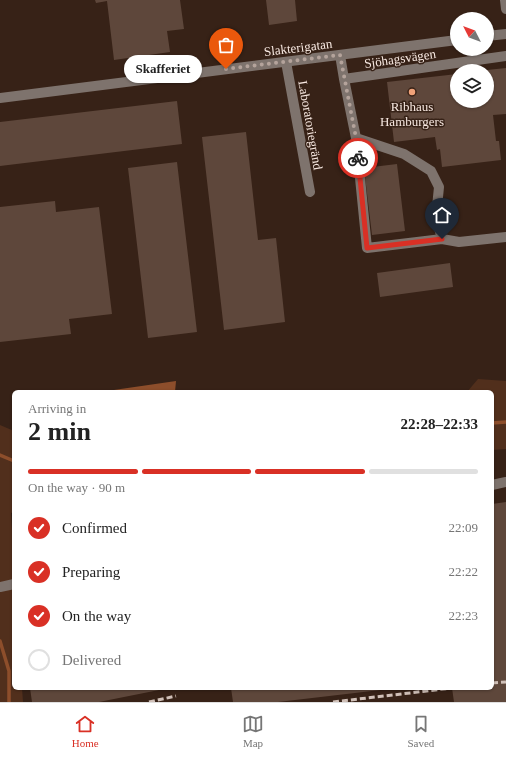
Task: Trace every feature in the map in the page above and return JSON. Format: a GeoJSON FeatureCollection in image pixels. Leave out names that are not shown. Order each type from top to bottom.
{"type":"FeatureCollection","features":[{"type":"Feature","properties":{"kind":"street"},"geometry":{"type":"LineString","coordinates":[[505,0],[506,9]]}},
{"type":"Feature","properties":{"kind":"street"},"geometry":{"type":"LineString","coordinates":[[494,35],[506,34]]}},
{"type":"Feature","properties":{"kind":"street","name":"Slakterigatan"},"geometry":{"type":"LineString","coordinates":[[0,98],[450,41]]}},
{"type":"Feature","properties":{"kind":"street"},"geometry":{"type":"LineString","coordinates":[[340,55],[356,138],[367,248],[442,239],[459,242],[506,236]]}},
{"type":"Feature","properties":{"kind":"street","name":"Sjöhagsvägen"},"geometry":{"type":"LineString","coordinates":[[344,79],[506,56]]}},
{"type":"Feature","properties":{"kind":"street","name":"Laboratoriegränd"},"geometry":{"type":"LineString","coordinates":[[286,62],[310,192]]}},
{"type":"Feature","properties":{"kind":"street"},"geometry":{"type":"LineString","coordinates":[[356,138],[404,154],[431,171],[439,187],[436,217],[442,239]]}},
{"type":"Feature","properties":{"kind":"street"},"geometry":{"type":"LineString","coordinates":[[494,485],[506,482]]}},
{"type":"Feature","properties":{"kind":"street"},"geometry":{"type":"LineString","coordinates":[[0,587],[12,584]]}},
{"type":"Feature","properties":{"kind":"shaded area"},"geometry":{"type":"Polygon","coordinates":[[[478,379],[506,381],[506,449],[494,450],[494,390],[469,390],[478,379]]]}},
{"type":"Feature","properties":{"kind":"shaded area"},"geometry":{"type":"Polygon","coordinates":[[[176,381],[175,390],[114,390],[176,381]]]}},
{"type":"Feature","properties":{"kind":"shaded area"},"geometry":{"type":"Polygon","coordinates":[[[0,425],[12,430],[12,690],[22,690],[23,702],[0,702],[0,425]]]}},
{"type":"Feature","properties":{"kind":"building"},"geometry":{"type":"Polygon","coordinates":[[[95,0],[180,0],[184,29],[167,31],[170,52],[114,60],[107,1],[96,3],[95,0]]]}},
{"type":"Feature","properties":{"kind":"building"},"geometry":{"type":"Polygon","coordinates":[[[266,0],[295,0],[297,21],[269,25],[266,0]]]}},
{"type":"Feature","properties":{"kind":"building"},"geometry":{"type":"Polygon","coordinates":[[[506,68],[506,114],[493,115],[496,141],[499,141],[501,160],[442,167],[440,149],[437,150],[435,137],[394,142],[387,82],[450,75],[450,108],[494,108],[494,69],[506,68]]]}},
{"type":"Feature","properties":{"kind":"building"},"geometry":{"type":"Polygon","coordinates":[[[177,101],[182,144],[0,166],[0,122],[177,101]]]}},
{"type":"Feature","properties":{"kind":"building"},"geometry":{"type":"Polygon","coordinates":[[[246,132],[258,240],[276,238],[285,322],[224,330],[202,137],[246,132]]]}},
{"type":"Feature","properties":{"kind":"building"},"geometry":{"type":"Polygon","coordinates":[[[177,162],[197,332],[148,338],[128,168],[177,162]]]}},
{"type":"Feature","properties":{"kind":"building"},"geometry":{"type":"Polygon","coordinates":[[[397,164],[405,231],[372,235],[364,168],[397,164]]]}},
{"type":"Feature","properties":{"kind":"building"},"geometry":{"type":"Polygon","coordinates":[[[55,201],[56,212],[99,207],[112,314],[69,319],[71,334],[0,342],[0,207],[55,201]]]}},
{"type":"Feature","properties":{"kind":"building"},"geometry":{"type":"Polygon","coordinates":[[[450,263],[453,287],[380,297],[377,273],[450,263]]]}},
{"type":"Feature","properties":{"kind":"building"},"geometry":{"type":"Polygon","coordinates":[[[506,502],[506,702],[454,702],[452,690],[494,690],[494,504],[506,502]]]}},
{"type":"Feature","properties":{"kind":"building"},"geometry":{"type":"Polygon","coordinates":[[[30,690],[159,690],[99,702],[32,702],[30,690]]]}},
{"type":"Feature","properties":{"kind":"building"},"geometry":{"type":"Polygon","coordinates":[[[231,690],[380,690],[278,702],[233,702],[231,690]]]}},
{"type":"Feature","properties":{"kind":"waterway"},"geometry":{"type":"LineString","coordinates":[[494,423],[506,422]]}},
{"type":"Feature","properties":{"kind":"waterway"},"geometry":{"type":"LineString","coordinates":[[0,455],[12,460]]}},
{"type":"Feature","properties":{"kind":"waterway"},"geometry":{"type":"LineString","coordinates":[[0,641],[9,671],[9,702]]}},
{"type":"Feature","properties":{"kind":"railway"},"geometry":{"type":"LineString","coordinates":[[494,683],[506,682]]}},
{"type":"Feature","properties":{"kind":"railway"},"geometry":{"type":"LineString","coordinates":[[333,702],[435,690]]}},
{"type":"Feature","properties":{"kind":"railway"},"geometry":{"type":"LineString","coordinates":[[149,702],[176,696]]}},
{"type":"Feature","properties":{"kind":"way so far"},"geometry":{"type":"LineString","coordinates":[[226,69],[340,55],[356,138],[358,158]]}},
{"type":"Feature","properties":{"kind":"place","name":"Skafferiet"},"geometry":{"type":"Point","coordinates":[226,69]}},
{"type":"Feature","properties":{"kind":"place","name":"Ribhaus Hamburgers"},"geometry":{"type":"Point","coordinates":[412,92]}},
{"type":"Feature","properties":{"kind":"route"},"geometry":{"type":"LineString","coordinates":[[358,158],[367,248],[442,239]]}}]}
